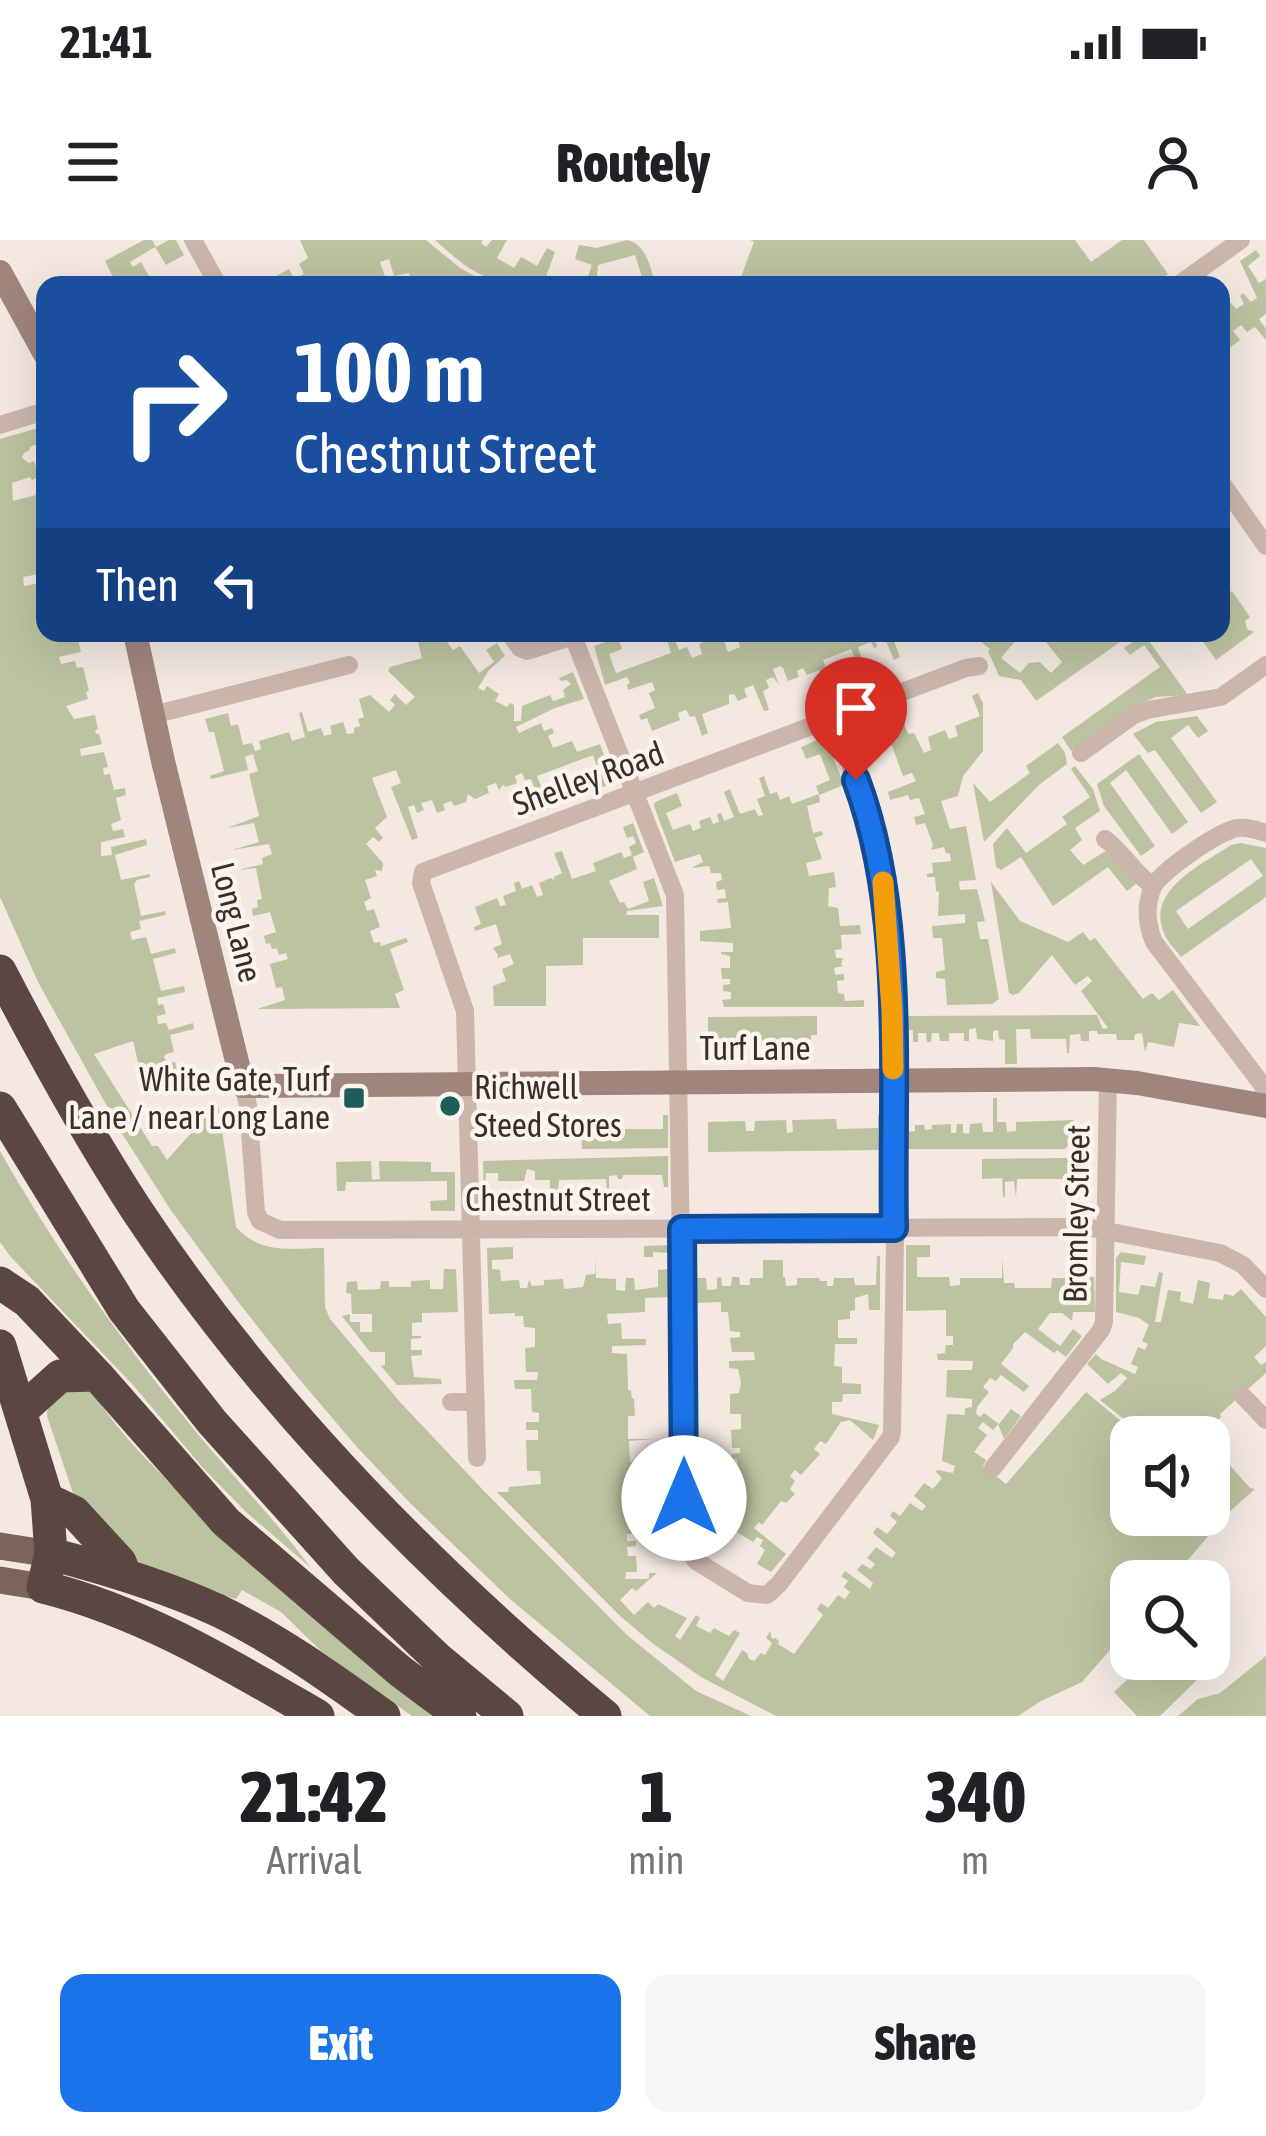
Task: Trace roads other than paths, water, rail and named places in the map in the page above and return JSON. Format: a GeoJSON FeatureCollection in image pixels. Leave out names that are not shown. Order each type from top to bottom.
{"type":"FeatureCollection","features":[{"type":"Feature","properties":{"kind":"highway"},"geometry":{"type":"LineString","coordinates":[[0,971],[85,1128],[138,1211],[261,1377],[424,1555],[605,1716]]}},
{"type":"Feature","properties":{"kind":"highway"},"geometry":{"type":"LineString","coordinates":[[0,1108],[124,1310],[212,1422],[346,1571],[437,1658],[507,1716]]}},
{"type":"Feature","properties":{"kind":"highway"},"geometry":{"type":"LineString","coordinates":[[0,1283],[27,1301],[97,1375],[226,1522],[400,1671],[460,1716]]}},
{"type":"Feature","properties":{"kind":"highway"},"geometry":{"type":"LineString","coordinates":[[0,1346],[46,1499],[47,1570]]}},
{"type":"Feature","properties":{"kind":"highway"},"geometry":{"type":"LineString","coordinates":[[20,1411],[60,1376],[97,1375]]}},
{"type":"Feature","properties":{"kind":"highway"},"geometry":{"type":"LineString","coordinates":[[46,1499],[74,1513],[120,1562],[125,1574]]}},
{"type":"Feature","properties":{"kind":"highway"},"geometry":{"type":"LineString","coordinates":[[47,1570],[125,1574],[191,1599],[258,1632],[384,1716]]}},
{"type":"Feature","properties":{"kind":"highway"},"geometry":{"type":"LineString","coordinates":[[47,1570],[87,1599],[188,1641],[319,1716]]}},
{"type":"Feature","properties":{"kind":"main road"},"geometry":{"type":"LineString","coordinates":[[0,1546],[47,1570]]}},
{"type":"Feature","properties":{"kind":"main road"},"geometry":{"type":"LineString","coordinates":[[0,1580],[47,1570]]}},
{"type":"Feature","properties":{"kind":"street"},"geometry":{"type":"LineString","coordinates":[[193,240],[213,276]]}},
{"type":"Feature","properties":{"kind":"street"},"geometry":{"type":"LineString","coordinates":[[1191,276],[1241,240]]}},
{"type":"Feature","properties":{"kind":"street"},"geometry":{"type":"LineString","coordinates":[[0,272],[36,338]]}},
{"type":"Feature","properties":{"kind":"street"},"geometry":{"type":"LineString","coordinates":[[0,425],[36,414]]}},
{"type":"Feature","properties":{"kind":"street"},"geometry":{"type":"LineString","coordinates":[[1230,495],[1266,545]]}},
{"type":"Feature","properties":{"kind":"street","name":"Long Lane"},"geometry":{"type":"LineString","coordinates":[[137,642],[248,1106],[256,1212],[267,1226]]}},
{"type":"Feature","properties":{"kind":"street"},"geometry":{"type":"LineString","coordinates":[[515,642],[527,651],[556,642]]}},
{"type":"Feature","properties":{"kind":"street"},"geometry":{"type":"LineString","coordinates":[[581,642],[675,896],[686,1547],[696,1561],[761,1597],[779,1584],[891,1437],[892,1010],[881,862],[834,718]]}},
{"type":"Feature","properties":{"kind":"street"},"geometry":{"type":"LineString","coordinates":[[153,715],[349,664]]}},
{"type":"Feature","properties":{"kind":"street"},"geometry":{"type":"LineString","coordinates":[[1081,753],[1134,715],[1221,697],[1266,665]]}},
{"type":"Feature","properties":{"kind":"street","name":"Shelley Road"},"geometry":{"type":"LineString","coordinates":[[466,1083],[465,1011],[421,883],[423,872],[979,666]]}},
{"type":"Feature","properties":{"kind":"street"},"geometry":{"type":"LineString","coordinates":[[1264,1106],[1264,1087],[1154,942],[1147,918],[1154,886],[1167,871],[1229,830],[1266,833]]}},
{"type":"Feature","properties":{"kind":"street"},"geometry":{"type":"LineString","coordinates":[[1105,839],[1154,886]]}},
{"type":"Feature","properties":{"kind":"street","name":"Turf Lane"},"geometry":{"type":"LineString","coordinates":[[243,1086],[1108,1079],[1264,1106]]}},
{"type":"Feature","properties":{"kind":"street","name":"Bromley Street"},"geometry":{"type":"LineString","coordinates":[[983,1445],[997,1463],[1101,1330],[1106,1317],[1108,1079]]}},
{"type":"Feature","properties":{"kind":"street"},"geometry":{"type":"LineString","coordinates":[[466,1083],[477,1458]]}},
{"type":"Feature","properties":{"kind":"street","name":"Chestnut Street"},"geometry":{"type":"LineString","coordinates":[[267,1226],[280,1230],[1086,1227],[1220,1253],[1243,1265],[1266,1289]]}},
{"type":"Feature","properties":{"kind":"street"},"geometry":{"type":"LineString","coordinates":[[1244,1396],[1266,1420]]}},
{"type":"Feature","properties":{"kind":"street"},"geometry":{"type":"LineString","coordinates":[[451,1402],[476,1402]]}},
{"type":"Feature","properties":{"kind":"place","name":"White Gate, Turf Lane / near Long Lane"},"geometry":{"type":"Point","coordinates":[354,1098]}},
{"type":"Feature","properties":{"kind":"place","name":"Richwell Steed Stores"},"geometry":{"type":"Point","coordinates":[450,1106]}}]}
